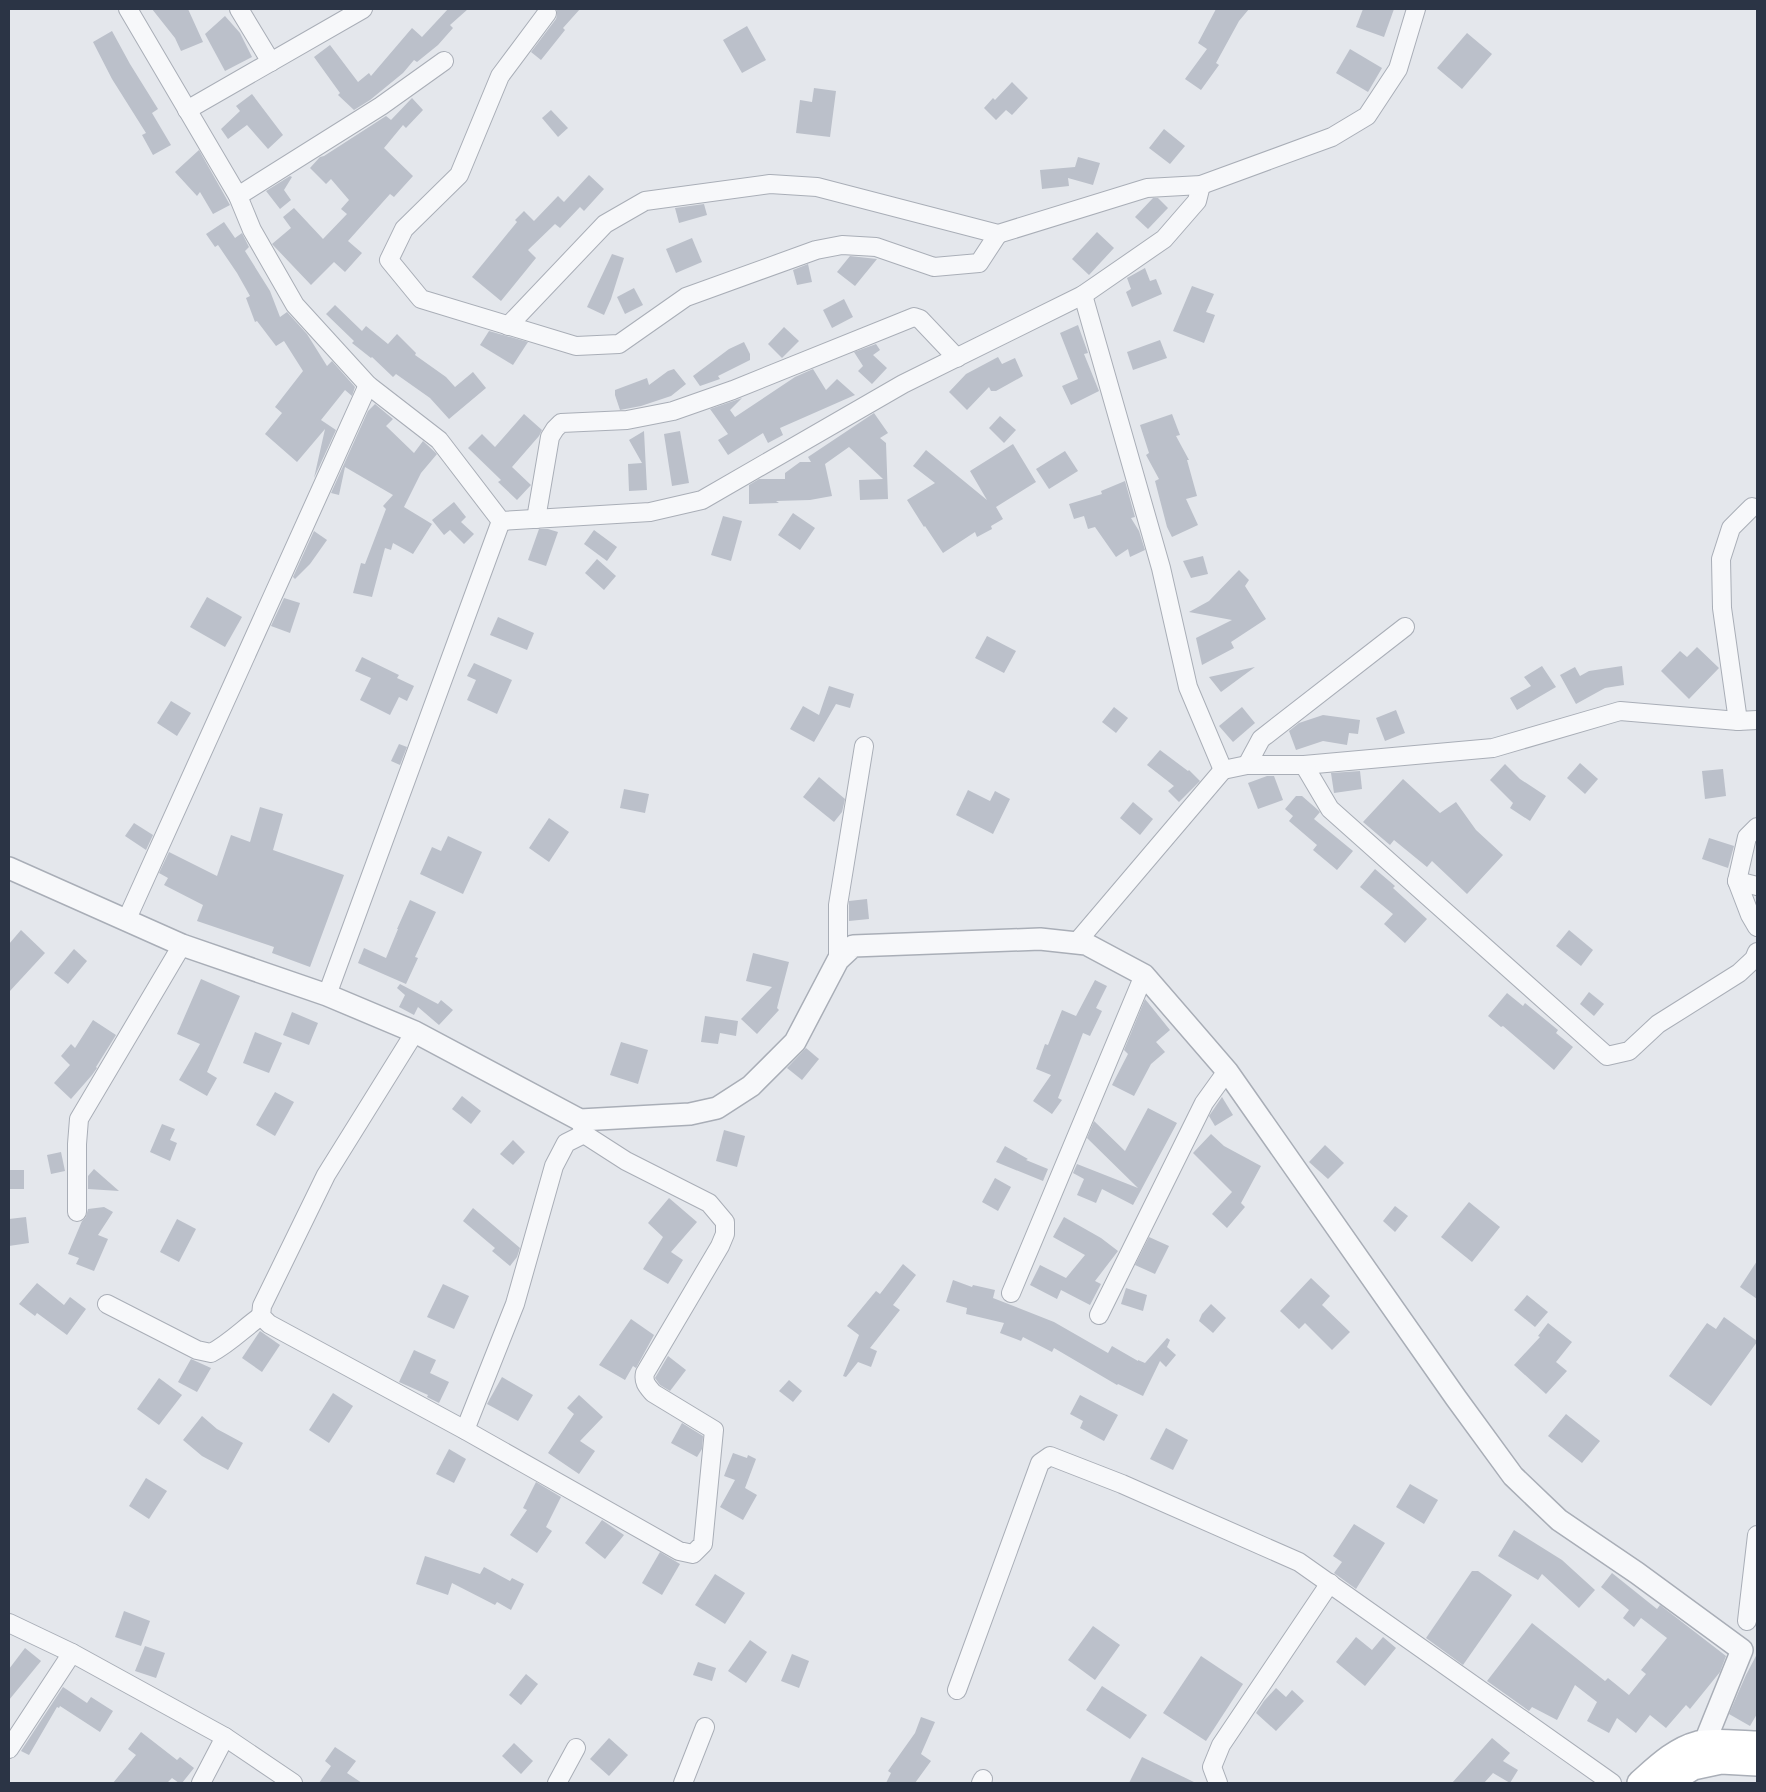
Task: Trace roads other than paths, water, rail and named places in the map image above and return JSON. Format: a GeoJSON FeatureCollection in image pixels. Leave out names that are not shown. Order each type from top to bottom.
{"type":"FeatureCollection","features":[{"type":"Feature","properties":{"kind":"main road"},"geometry":{"type":"LineString","coordinates":[[1640,1783],[1672,1756],[1698,1744],[1706,1754],[1721,1760],[1757,1763]]}},
{"type":"Feature","properties":{"kind":"main road"},"geometry":{"type":"LineString","coordinates":[[1667,1783],[1693,1767],[1706,1754],[1757,1744]]}},
{"type":"Feature","properties":{"kind":"street"},"geometry":{"type":"LineString","coordinates":[[128,9],[238,196],[252,230],[295,305],[368,385],[439,440],[501,521]]}},
{"type":"Feature","properties":{"kind":"street"},"geometry":{"type":"LineString","coordinates":[[240,9],[271,62]]}},
{"type":"Feature","properties":{"kind":"street"},"geometry":{"type":"LineString","coordinates":[[187,110],[271,62],[342,14],[363,9]]}},
{"type":"Feature","properties":{"kind":"street"},"geometry":{"type":"LineString","coordinates":[[508,326],[605,224],[645,201],[770,184],[817,187],[998,234],[1147,188],[1201,185],[1332,137],[1367,116],[1398,69],[1416,9]]}},
{"type":"Feature","properties":{"kind":"street"},"geometry":{"type":"LineString","coordinates":[[547,13],[500,76],[459,175],[404,229],[390,260],[421,299],[576,346],[619,344],[686,297],[816,250],[842,245],[876,247],[934,267],[979,263],[998,234]]}},
{"type":"Feature","properties":{"kind":"street"},"geometry":{"type":"LineString","coordinates":[[238,196],[381,106],[444,60]]}},
{"type":"Feature","properties":{"kind":"street"},"geometry":{"type":"LineString","coordinates":[[501,521],[650,512],[702,500],[903,384],[1083,295],[1164,239],[1197,201],[1201,185]]}},
{"type":"Feature","properties":{"kind":"street"},"geometry":{"type":"LineString","coordinates":[[1083,295],[1161,568],[1188,687],[1223,770]]}},
{"type":"Feature","properties":{"kind":"street"},"geometry":{"type":"LineString","coordinates":[[536,519],[550,437],[561,423],[627,420],[674,411],[733,390],[914,317],[920,319],[957,358]]}},
{"type":"Feature","properties":{"kind":"street"},"geometry":{"type":"LineString","coordinates":[[126,921],[368,385]]}},
{"type":"Feature","properties":{"kind":"street"},"geometry":{"type":"LineString","coordinates":[[1738,721],[1722,608],[1720,559],[1731,528],[1752,507]]}},
{"type":"Feature","properties":{"kind":"street"},"geometry":{"type":"LineString","coordinates":[[327,995],[501,521]]}},
{"type":"Feature","properties":{"kind":"street"},"geometry":{"type":"LineString","coordinates":[[1247,765],[1261,739],[1405,627]]}},
{"type":"Feature","properties":{"kind":"street"},"geometry":{"type":"LineString","coordinates":[[1076,943],[1223,770],[1247,765],[1304,765],[1493,748],[1620,711],[1738,721],[1757,720]]}},
{"type":"Feature","properties":{"kind":"street"},"geometry":{"type":"LineString","coordinates":[[838,960],[838,905],[864,746]]}},
{"type":"Feature","properties":{"kind":"street"},"geometry":{"type":"LineString","coordinates":[[1304,765],[1330,809],[1607,1056],[1629,1051],[1658,1024],[1739,972],[1754,959],[1757,952]]}},
{"type":"Feature","properties":{"kind":"street"},"geometry":{"type":"LineString","coordinates":[[1757,827],[1747,837],[1738,881],[1750,915],[1757,927]]}},
{"type":"Feature","properties":{"kind":"street"},"geometry":{"type":"LineString","coordinates":[[9,868],[182,945],[327,995],[415,1032],[582,1127],[626,1161],[709,1203],[725,1222],[725,1234],[720,1246],[645,1373],[644,1379],[653,1393],[714,1430],[703,1544],[694,1554],[679,1551],[464,1430],[269,1324],[261,1316]]}},
{"type":"Feature","properties":{"kind":"street"},"geometry":{"type":"LineString","coordinates":[[1738,881],[1757,886]]}},
{"type":"Feature","properties":{"kind":"street"},"geometry":{"type":"LineString","coordinates":[[464,1430],[515,1304],[554,1166],[566,1143],[582,1127],[690,1114],[717,1108],[751,1086],[795,1042],[838,960],[853,946],[1040,939],[1086,944],[1144,975],[1227,1071],[1456,1398],[1513,1476],[1559,1520],[1637,1573],[1742,1650]]}},
{"type":"Feature","properties":{"kind":"street"},"geometry":{"type":"LineString","coordinates":[[76,1212],[79,1119],[182,945]]}},
{"type":"Feature","properties":{"kind":"street"},"geometry":{"type":"LineString","coordinates":[[1012,1293],[1144,975]]}},
{"type":"Feature","properties":{"kind":"street"},"geometry":{"type":"LineString","coordinates":[[261,1316],[262,1306],[326,1175],[415,1032]]}},
{"type":"Feature","properties":{"kind":"street"},"geometry":{"type":"LineString","coordinates":[[1099,1315],[1204,1103],[1227,1071]]}},
{"type":"Feature","properties":{"kind":"street"},"geometry":{"type":"LineString","coordinates":[[108,1304],[197,1350],[212,1353],[226,1345],[244,1327],[261,1316]]}},
{"type":"Feature","properties":{"kind":"street"},"geometry":{"type":"LineString","coordinates":[[957,1690],[1040,1462],[1050,1456],[1122,1484],[1300,1562],[1612,1783]]}},
{"type":"Feature","properties":{"kind":"street"},"geometry":{"type":"LineString","coordinates":[[1706,1754],[1742,1650],[1757,1535]]}},
{"type":"Feature","properties":{"kind":"street"},"geometry":{"type":"LineString","coordinates":[[1218,1783],[1212,1767],[1221,1746],[1330,1584]]}},
{"type":"Feature","properties":{"kind":"street"},"geometry":{"type":"LineString","coordinates":[[1747,1620],[1757,1602]]}},
{"type":"Feature","properties":{"kind":"street"},"geometry":{"type":"LineString","coordinates":[[9,1623],[72,1653],[225,1737],[293,1783]]}},
{"type":"Feature","properties":{"kind":"street"},"geometry":{"type":"LineString","coordinates":[[9,1750],[72,1653]]}},
{"type":"Feature","properties":{"kind":"street"},"geometry":{"type":"LineString","coordinates":[[684,1783],[705,1727]]}},
{"type":"Feature","properties":{"kind":"street"},"geometry":{"type":"LineString","coordinates":[[201,1783],[225,1737]]}},
{"type":"Feature","properties":{"kind":"street"},"geometry":{"type":"LineString","coordinates":[[557,1783],[576,1748]]}}]}
